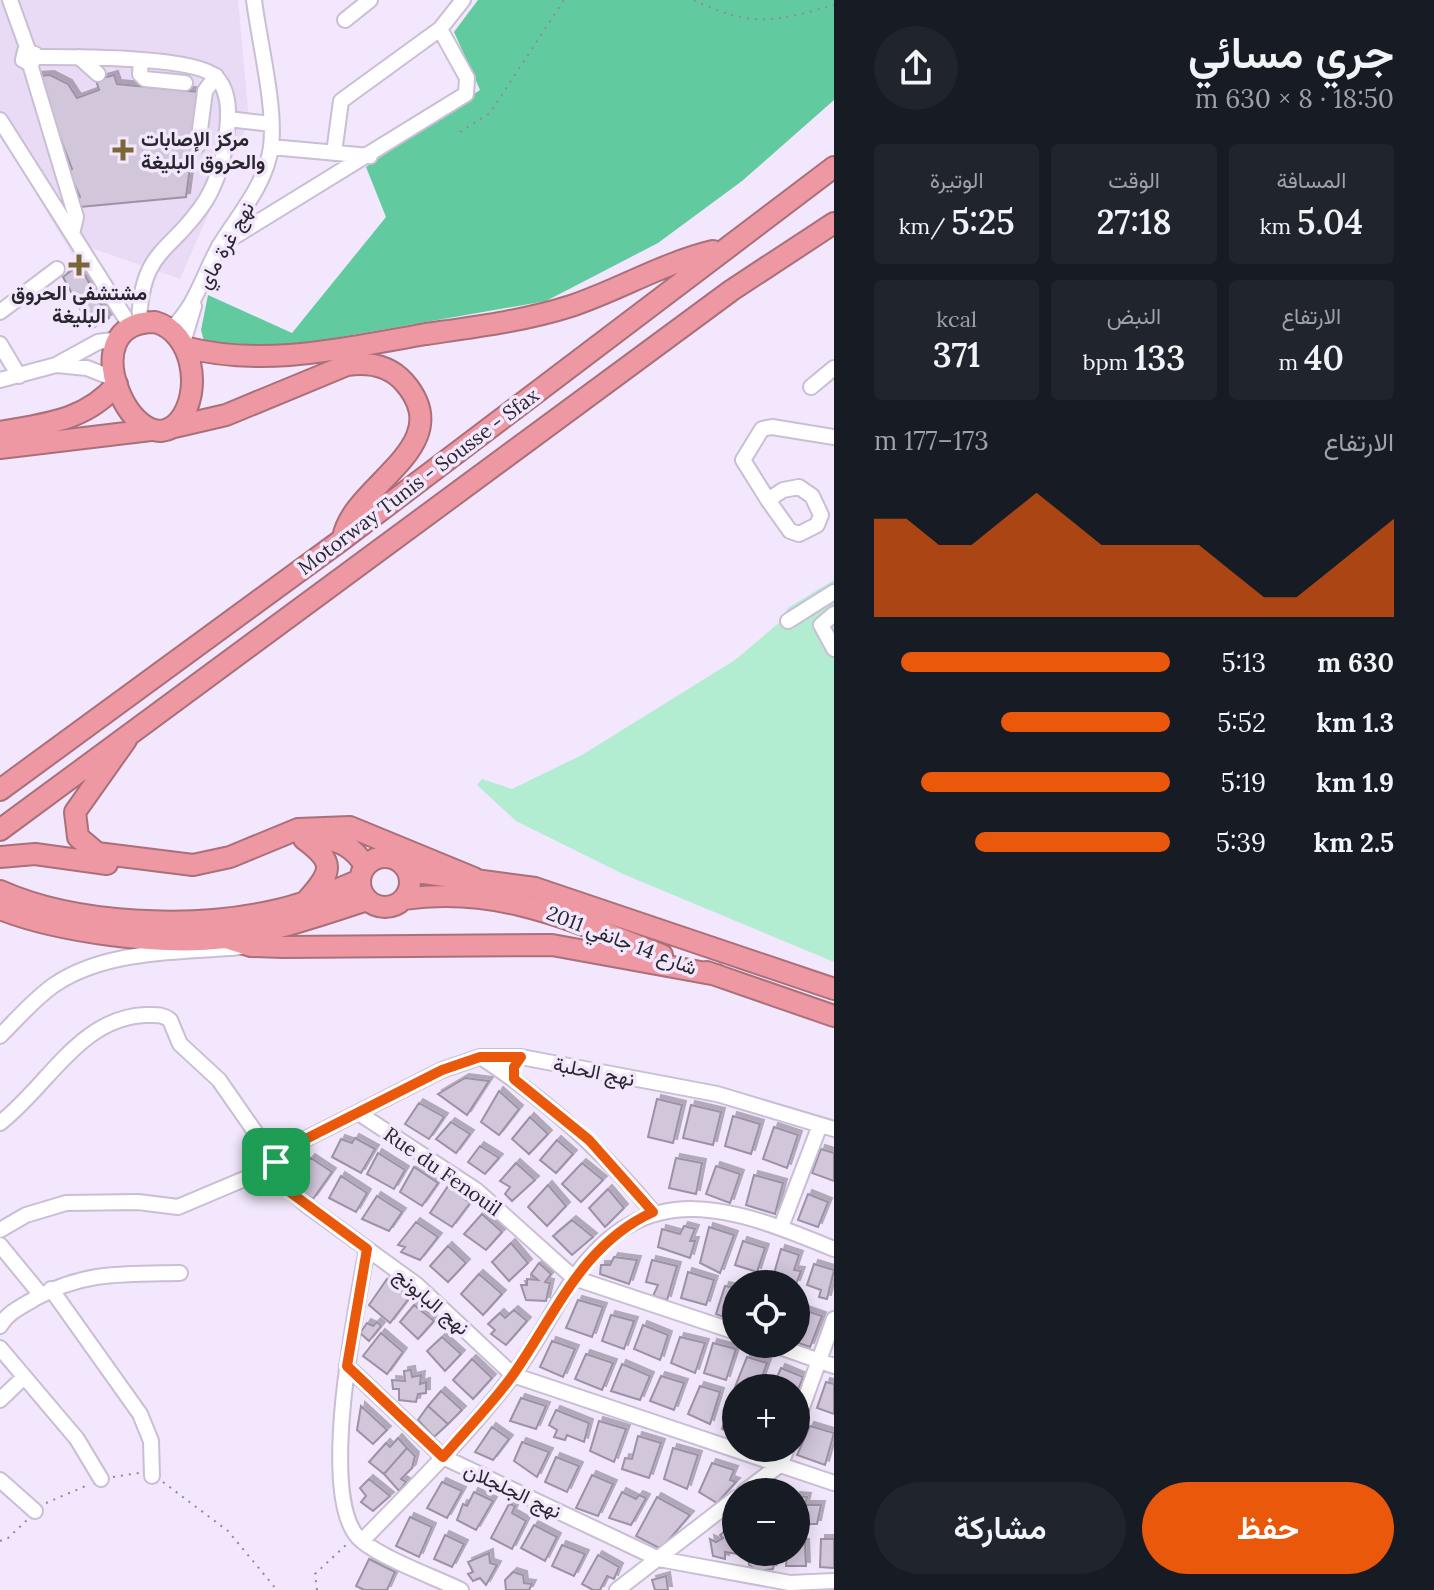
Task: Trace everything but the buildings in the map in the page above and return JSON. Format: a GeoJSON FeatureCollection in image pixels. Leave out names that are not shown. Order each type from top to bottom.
{"type":"FeatureCollection","features":[{"type":"Feature","properties":{"kind":"highway","name":"Motorway Tunis - Sousse - Sfax"},"geometry":{"type":"LineString","coordinates":[[0,790],[343,539],[834,167]]}},
{"type":"Feature","properties":{"kind":"highway","name":"Motorway Tunis - Sousse - Sfax"},"geometry":{"type":"LineString","coordinates":[[0,830],[732,290],[834,223]]}},
{"type":"Feature","properties":{"kind":"highway"},"geometry":{"type":"LineString","coordinates":[[179,340],[191,373],[190,394],[180,419],[161,429],[135,419],[116,382],[113,355],[134,327],[179,340],[224,356],[273,358],[511,321],[567,307],[662,267],[725,248]]}},
{"type":"Feature","properties":{"kind":"highway"},"geometry":{"type":"LineString","coordinates":[[0,448],[161,429],[240,409],[338,368],[369,364],[389,370],[406,384],[416,403],[416,435],[401,463],[353,513],[343,539]]}},
{"type":"Feature","properties":{"kind":"highway"},"geometry":{"type":"LineString","coordinates":[[0,432],[71,418],[92,408],[116,382]]}},
{"type":"Feature","properties":{"kind":"highway"},"geometry":{"type":"LineString","coordinates":[[130,732],[117,757],[75,812],[78,837],[97,853],[179,864],[207,863],[298,829],[350,827],[474,878]]}},
{"type":"Feature","properties":{"kind":"highway"},"geometry":{"type":"LineString","coordinates":[[0,857],[35,854],[197,876],[231,868],[304,839],[340,842],[355,851],[364,882]]}},
{"type":"Feature","properties":{"kind":"highway"},"geometry":{"type":"LineString","coordinates":[[304,839],[324,855],[328,871],[324,881],[304,903]]}},
{"type":"Feature","properties":{"kind":"highway","name":"شارع 14 جانفي 2011"},"geometry":{"type":"LineString","coordinates":[[834,989],[535,888],[408,871],[391,858],[377,858],[364,882],[390,907],[404,899],[439,895],[513,901],[834,1016]]}},
{"type":"Feature","properties":{"kind":"highway"},"geometry":{"type":"LineString","coordinates":[[404,899],[410,885],[408,871]]}},
{"type":"Feature","properties":{"kind":"highway"},"geometry":{"type":"LineString","coordinates":[[0,891],[56,908],[126,919],[233,918],[304,903],[364,882]]}},
{"type":"Feature","properties":{"kind":"highway"},"geometry":{"type":"LineString","coordinates":[[0,909],[28,919],[92,931],[172,939],[226,938],[285,925],[364,882]]}},
{"type":"Feature","properties":{"kind":"highway"},"geometry":{"type":"LineString","coordinates":[[226,938],[251,946],[527,943],[584,949],[717,975]]}},
{"type":"Feature","properties":{"kind":"street"},"geometry":{"type":"LineString","coordinates":[[10,0],[31,57],[76,217],[72,234]]}},
{"type":"Feature","properties":{"kind":"street","name":"نهج غرة ماي"},"geometry":{"type":"LineString","coordinates":[[179,340],[192,321],[194,302],[219,246],[246,207],[271,147],[271,124],[254,0]]}},
{"type":"Feature","properties":{"kind":"street"},"geometry":{"type":"LineString","coordinates":[[345,20],[370,0]]}},
{"type":"Feature","properties":{"kind":"street"},"geometry":{"type":"LineString","coordinates":[[334,153],[341,101],[440,29],[463,0]]}},
{"type":"Feature","properties":{"kind":"street"},"geometry":{"type":"LineString","coordinates":[[219,246],[370,156],[466,94],[467,78],[440,29]]}},
{"type":"Feature","properties":{"kind":"street"},"geometry":{"type":"LineString","coordinates":[[0,380],[56,365],[134,327],[163,249],[211,190],[224,155],[228,119],[222,85],[216,76],[195,68],[141,60],[31,57]]}},
{"type":"Feature","properties":{"kind":"street"},"geometry":{"type":"LineString","coordinates":[[79,57],[98,74]]}},
{"type":"Feature","properties":{"kind":"street"},"geometry":{"type":"LineString","coordinates":[[141,60],[140,74],[145,79],[185,83]]}},
{"type":"Feature","properties":{"kind":"street"},"geometry":{"type":"LineString","coordinates":[[198,145],[205,91],[216,76]]}},
{"type":"Feature","properties":{"kind":"street"},"geometry":{"type":"LineString","coordinates":[[228,119],[271,124]]}},
{"type":"Feature","properties":{"kind":"street"},"geometry":{"type":"LineString","coordinates":[[0,120],[94,270],[103,275],[134,327]]}},
{"type":"Feature","properties":{"kind":"street"},"geometry":{"type":"LineString","coordinates":[[271,147],[370,156]]}},
{"type":"Feature","properties":{"kind":"street"},"geometry":{"type":"LineString","coordinates":[[2,306],[57,269]]}},
{"type":"Feature","properties":{"kind":"street"},"geometry":{"type":"LineString","coordinates":[[0,344],[19,376]]}},
{"type":"Feature","properties":{"kind":"street"},"geometry":{"type":"LineString","coordinates":[[56,365],[87,368],[116,382]]}},
{"type":"Feature","properties":{"kind":"street"},"geometry":{"type":"LineString","coordinates":[[811,387],[834,368]]}},
{"type":"Feature","properties":{"kind":"street"},"geometry":{"type":"LineString","coordinates":[[768,500],[743,460],[762,429],[772,427],[834,437]]}},
{"type":"Feature","properties":{"kind":"street"},"geometry":{"type":"LineString","coordinates":[[788,621],[834,592]]}},
{"type":"Feature","properties":{"kind":"street"},"geometry":{"type":"LineString","coordinates":[[834,614],[823,621],[821,630],[834,649]]}},
{"type":"Feature","properties":{"kind":"street"},"geometry":{"type":"LineString","coordinates":[[0,1036],[40,996],[84,969],[129,958],[251,946]]}},
{"type":"Feature","properties":{"kind":"street","name":"نهج البابونج"},"geometry":{"type":"LineString","coordinates":[[0,1123],[94,1033],[119,1018],[157,1014],[170,1020],[180,1044],[224,1086],[276,1164],[279,1184],[427,1294],[513,1375],[834,1483]]}},
{"type":"Feature","properties":{"kind":"street"},"geometry":{"type":"LineString","coordinates":[[0,1230],[34,1211],[66,1203],[138,1202],[178,1207],[276,1164],[284,1150],[442,1070],[480,1057]]}},
{"type":"Feature","properties":{"kind":"street","name":"نهج الحلبة"},"geometry":{"type":"LineString","coordinates":[[480,1057],[521,1057],[717,1094],[827,1127]]}},
{"type":"Feature","properties":{"kind":"street","name":"نهج الحلبة"},"geometry":{"type":"LineString","coordinates":[[480,1057],[514,1079],[589,1140],[653,1212]]}},
{"type":"Feature","properties":{"kind":"street"},"geometry":{"type":"LineString","coordinates":[[514,1079],[514,1067],[521,1057]]}},
{"type":"Feature","properties":{"kind":"street","name":"Rue du Fenouil"},"geometry":{"type":"LineString","coordinates":[[360,1114],[476,1190],[574,1278],[722,1327]]}},
{"type":"Feature","properties":{"kind":"street"},"geometry":{"type":"LineString","coordinates":[[781,1227],[827,1127]]}},
{"type":"Feature","properties":{"kind":"street"},"geometry":{"type":"LineString","coordinates":[[359,1539],[443,1457],[513,1375],[574,1278],[608,1238],[653,1212],[716,1212],[781,1227],[834,1249]]}},
{"type":"Feature","properties":{"kind":"street"},"geometry":{"type":"LineString","coordinates":[[0,1245],[46,1292],[140,1414],[151,1441],[152,1476]]}},
{"type":"Feature","properties":{"kind":"street"},"geometry":{"type":"LineString","coordinates":[[367,1249],[347,1366],[340,1497],[346,1519],[359,1539],[461,1590]]}},
{"type":"Feature","properties":{"kind":"street"},"geometry":{"type":"LineString","coordinates":[[0,1326],[12,1311],[46,1292],[99,1275],[180,1273]]}},
{"type":"Feature","properties":{"kind":"street"},"geometry":{"type":"LineString","coordinates":[[810,1396],[827,1363],[834,1319]]}},
{"type":"Feature","properties":{"kind":"street"},"geometry":{"type":"LineString","coordinates":[[0,1348],[77,1439],[101,1479]]}},
{"type":"Feature","properties":{"kind":"street","name":"نهج الجلجلان"},"geometry":{"type":"LineString","coordinates":[[347,1366],[443,1457],[659,1559],[790,1583],[834,1581]]}},
{"type":"Feature","properties":{"kind":"street"},"geometry":{"type":"LineString","coordinates":[[0,1400],[23,1378]]}},
{"type":"Feature","properties":{"kind":"street"},"geometry":{"type":"LineString","coordinates":[[762,1478],[781,1464]]}},
{"type":"Feature","properties":{"kind":"street"},"geometry":{"type":"LineString","coordinates":[[0,1480],[35,1511]]}},
{"type":"Feature","properties":{"kind":"street"},"geometry":{"type":"LineString","coordinates":[[617,1590],[722,1509]]}},
{"type":"Feature","properties":{"kind":"path"},"geometry":{"type":"LineString","coordinates":[[460,132],[490,113],[564,0]]}},
{"type":"Feature","properties":{"kind":"path"},"geometry":{"type":"LineString","coordinates":[[694,0],[747,20],[769,22],[834,5]]}},
{"type":"Feature","properties":{"kind":"path"},"geometry":{"type":"LineString","coordinates":[[0,1541],[15,1532],[35,1511],[101,1479],[129,1473],[152,1476],[171,1486],[228,1531],[277,1590]]}},
{"type":"Feature","properties":{"kind":"path"},"geometry":{"type":"LineString","coordinates":[[317,1590],[315,1574],[322,1564],[359,1539]]}},
{"type":"Feature","properties":{"kind":"shaded area","name":"مركز الإصابات والحروق البليغة"},"geometry":{"type":"Polygon","coordinates":[[[0,0],[238,0],[249,121],[180,279],[86,246],[73,256],[0,132],[0,0]]]}},
{"type":"Feature","properties":{"kind":"green space"},"geometry":{"type":"Polygon","coordinates":[[[478,0],[834,0],[834,100],[742,181],[658,243],[546,301],[295,345],[226,352],[204,341],[201,330],[208,295],[292,333],[386,217],[366,167],[480,90],[454,32],[478,0]]]}},
{"type":"Feature","properties":{"kind":"green space"},"geometry":{"type":"Polygon","coordinates":[[[834,580],[834,962],[623,874],[516,821],[477,785],[482,779],[512,789],[582,755],[735,660],[780,622],[788,608],[834,580]]]}},
{"type":"Feature","properties":{"kind":"place","name":"مركز الإصابات والحروق البليغة"},"geometry":{"type":"Point","coordinates":[123,150]}},
{"type":"Feature","properties":{"kind":"place","name":"مشتشفى الحروق البليغة"},"geometry":{"type":"Point","coordinates":[79,265]}},
{"type":"Feature","properties":{"kind":"route"},"geometry":{"type":"LineString","coordinates":[[480,1057],[521,1057],[514,1067],[514,1079],[589,1140],[653,1212],[632,1221],[591,1255],[513,1375],[443,1457],[347,1366],[367,1249],[279,1184],[275,1176],[276,1162],[284,1150],[455,1064],[480,1057]]}}]}
